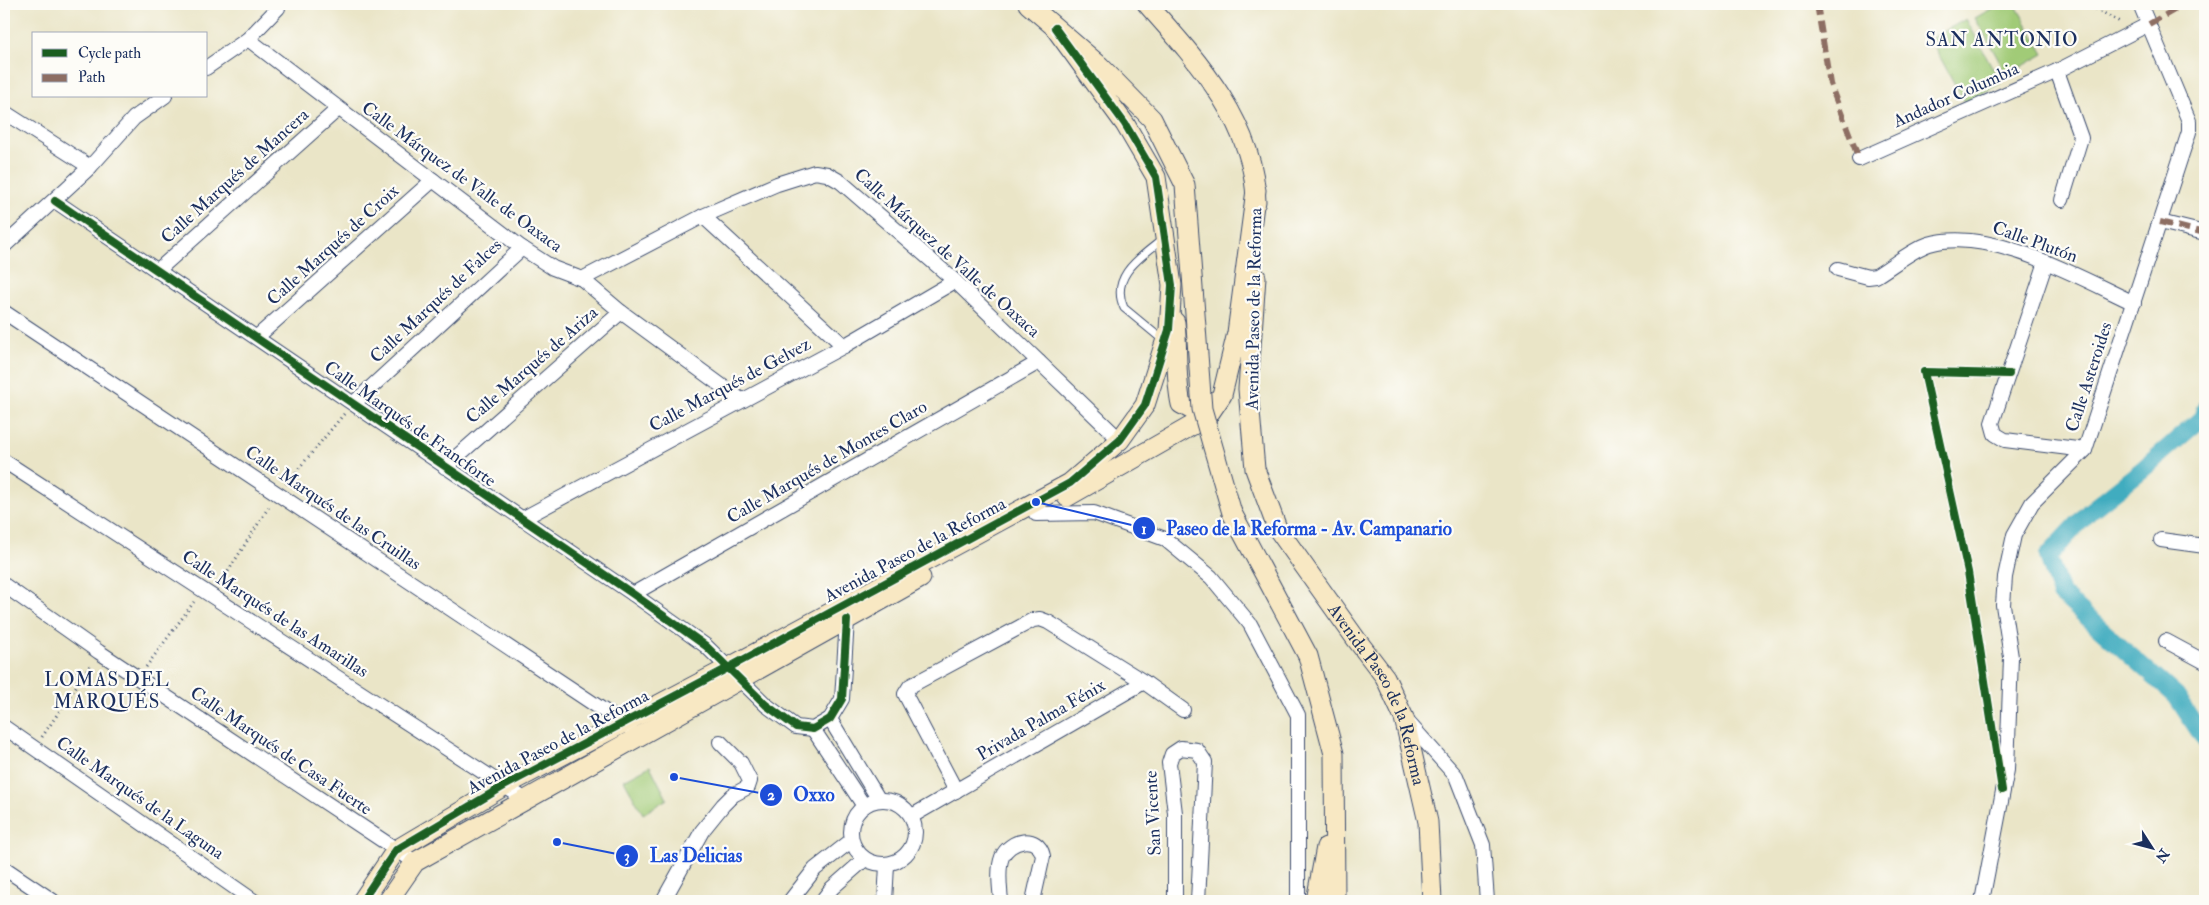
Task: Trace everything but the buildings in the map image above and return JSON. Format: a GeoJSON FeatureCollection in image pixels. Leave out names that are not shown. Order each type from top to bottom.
{"type":"FeatureCollection","features":[{"type":"Feature","properties":{"kind":"street","name":"Avenida Paseo de la Reforma"},"geometry":{"type":"LineString","coordinates":[[1028,4],[1100,66],[1152,120],[1185,186],[1202,409],[1232,514],[1308,656],[1334,754],[1335,901]]}},
{"type":"Feature","properties":{"kind":"street","name":"Avenida Paseo de la Reforma"},"geometry":{"type":"LineString","coordinates":[[1147,4],[1181,42],[1228,104],[1246,148],[1256,190],[1257,238],[1248,390],[1255,468],[1277,528],[1385,677],[1404,718],[1428,822],[1432,901]]}},
{"type":"Feature","properties":{"kind":"street","name":"Calle Asteroides"},"geometry":{"type":"LineString","coordinates":[[1982,901],[2007,770],[2011,664],[2002,605],[2005,577],[2014,535],[2032,503],[2085,450],[2189,132],[2189,121],[2140,4]]}},
{"type":"Feature","properties":{"kind":"street"},"geometry":{"type":"LineString","coordinates":[[208,67],[248,39],[278,8]]}},
{"type":"Feature","properties":{"kind":"street","name":"Andador Columbia"},"geometry":{"type":"LineString","coordinates":[[1859,159],[2057,71],[2149,24]]}},
{"type":"Feature","properties":{"kind":"street","name":"Avenida Paseo de la Reforma"},"geometry":{"type":"LineString","coordinates":[[388,901],[415,862],[641,735],[734,674],[1070,483],[1120,440],[1145,405],[1169,330],[1172,285],[1156,177],[1125,124],[1054,28]]}},
{"type":"Feature","properties":{"kind":"street","name":"Calle Márquez de Valle de Oaxaca"},"geometry":{"type":"LineString","coordinates":[[248,39],[522,248],[552,268],[582,279],[703,216],[777,184],[815,172],[827,174],[841,182],[955,281],[1120,440]]}},
{"type":"Feature","properties":{"kind":"street"},"geometry":{"type":"LineString","coordinates":[[2057,71],[2080,138],[2062,200]]}},
{"type":"Feature","properties":{"kind":"street"},"geometry":{"type":"LineString","coordinates":[[4,246],[55,202],[90,167],[134,118],[162,98]]}},
{"type":"Feature","properties":{"kind":"street","name":"Calle Marqués de Mancera"},"geometry":{"type":"LineString","coordinates":[[157,271],[338,109]]}},
{"type":"Feature","properties":{"kind":"street"},"geometry":{"type":"LineString","coordinates":[[4,112],[90,167]]}},
{"type":"Feature","properties":{"kind":"street","name":"Calle Marqués de Croix"},"geometry":{"type":"LineString","coordinates":[[257,337],[434,180]]}},
{"type":"Feature","properties":{"kind":"street"},"geometry":{"type":"LineString","coordinates":[[1172,285],[1178,353],[1176,384],[1182,404],[1202,412],[1222,394],[1237,333],[1256,190]]}},
{"type":"Feature","properties":{"kind":"street","name":"Calle Marqués de Francforte"},"geometry":{"type":"LineString","coordinates":[[55,202],[257,337],[633,594],[706,646],[780,718],[796,727],[813,729]]}},
{"type":"Feature","properties":{"kind":"street"},"geometry":{"type":"LineString","coordinates":[[703,216],[844,346]]}},
{"type":"Feature","properties":{"kind":"street"},"geometry":{"type":"LineString","coordinates":[[2160,222],[2205,233]]}},
{"type":"Feature","properties":{"kind":"street","name":"Calle Plutón"},"geometry":{"type":"LineString","coordinates":[[1838,269],[1868,277],[1876,276],[1927,244],[1956,239],[1985,242],[2046,262],[2134,303]]}},
{"type":"Feature","properties":{"kind":"street","name":"Calle Marqués de Falces"},"geometry":{"type":"LineString","coordinates":[[354,403],[522,248]]}},
{"type":"Feature","properties":{"kind":"street"},"geometry":{"type":"LineString","coordinates":[[2046,262],[1992,423],[1995,434],[2005,440],[2085,450]]}},
{"type":"Feature","properties":{"kind":"street"},"geometry":{"type":"LineString","coordinates":[[582,279],[620,312],[741,400]]}},
{"type":"Feature","properties":{"kind":"street","name":"Calle Marqués de Gelvez"},"geometry":{"type":"LineString","coordinates":[[522,519],[844,346],[955,281]]}},
{"type":"Feature","properties":{"kind":"street","name":"Calle Marqués de las Cruillas"},"geometry":{"type":"LineString","coordinates":[[4,312],[641,735]]}},
{"type":"Feature","properties":{"kind":"street","name":"Calle Marqués de Ariza"},"geometry":{"type":"LineString","coordinates":[[445,466],[620,312]]}},
{"type":"Feature","properties":{"kind":"street","name":"Calle Marqués de Montes Claro"},"geometry":{"type":"LineString","coordinates":[[633,594],[1039,362]]}},
{"type":"Feature","properties":{"kind":"street","name":"Avenida Paseo de la Reforma"},"geometry":{"type":"LineString","coordinates":[[362,901],[396,850],[504,786],[624,724],[846,620],[1074,494],[1207,417],[1222,394]]}},
{"type":"Feature","properties":{"kind":"street","name":"Calle Marqués de las Amarillas"},"geometry":{"type":"LineString","coordinates":[[4,461],[204,589],[526,800]]}},
{"type":"Feature","properties":{"kind":"street"},"geometry":{"type":"LineString","coordinates":[[1036,514],[1094,513],[1165,539],[1211,577],[1250,624],[1298,715],[1298,901]]}},
{"type":"Feature","properties":{"kind":"street"},"geometry":{"type":"LineString","coordinates":[[2161,540],[2205,546]]}},
{"type":"Feature","properties":{"kind":"street","name":"Calle Marqués de Casa Fuerte"},"geometry":{"type":"LineString","coordinates":[[4,585],[99,652],[415,862]]}},
{"type":"Feature","properties":{"kind":"street","name":"Privada Palma Fénix"},"geometry":{"type":"LineString","coordinates":[[956,790],[905,694],[910,686],[1033,620],[1040,619],[1144,682],[1183,710]]}},
{"type":"Feature","properties":{"kind":"street"},"geometry":{"type":"LineString","coordinates":[[846,620],[842,699],[830,719],[813,729],[864,806]]}},
{"type":"Feature","properties":{"kind":"street"},"geometry":{"type":"LineString","coordinates":[[2166,641],[2205,662]]}},
{"type":"Feature","properties":{"kind":"street","name":"Privada Palma Fénix"},"geometry":{"type":"LineString","coordinates":[[912,816],[1144,682]]}},
{"type":"Feature","properties":{"kind":"street"},"geometry":{"type":"LineString","coordinates":[[1404,718],[1456,776],[1483,845],[1487,901]]}},
{"type":"Feature","properties":{"kind":"street"},"geometry":{"type":"LineString","coordinates":[[830,719],[879,800]]}},
{"type":"Feature","properties":{"kind":"street","name":"Calle Marqués de la Laguna"},"geometry":{"type":"LineString","coordinates":[[4,727],[254,901]]}},
{"type":"Feature","properties":{"kind":"street"},"geometry":{"type":"LineString","coordinates":[[663,901],[702,832],[734,795],[748,787],[750,781],[740,763],[720,742]]}},
{"type":"Feature","properties":{"kind":"street","name":"San Vicente"},"geometry":{"type":"LineString","coordinates":[[1174,901],[1175,813],[1168,763],[1172,754],[1181,748],[1197,750],[1205,762],[1198,901]]}},
{"type":"Feature","properties":{"kind":"street"},"geometry":{"type":"LineString","coordinates":[[1316,901],[1334,799]]}},
{"type":"Feature","properties":{"kind":"street"},"geometry":{"type":"LineString","coordinates":[[879,800],[898,803],[912,816],[916,831],[913,847],[902,859],[887,865],[876,864],[865,859],[859,854],[852,840],[852,821],[864,806],[879,800]]}},
{"type":"Feature","properties":{"kind":"street"},"geometry":{"type":"LineString","coordinates":[[790,901],[815,869],[852,840]]}},
{"type":"Feature","properties":{"kind":"street"},"geometry":{"type":"LineString","coordinates":[[1001,901],[1000,876],[1003,855],[1016,842],[1028,841],[1037,844],[1042,849],[1043,856],[1033,901]]}},
{"type":"Feature","properties":{"kind":"street"},"geometry":{"type":"LineString","coordinates":[[822,901],[832,888],[865,859]]}},
{"type":"Feature","properties":{"kind":"street"},"geometry":{"type":"LineString","coordinates":[[885,901],[887,865]]}},
{"type":"Feature","properties":{"kind":"street"},"geometry":{"type":"LineString","coordinates":[[4,868],[53,901]]}},
{"type":"Feature","properties":{"kind":"lane"},"geometry":{"type":"LineString","coordinates":[[1165,237],[1129,266],[1123,278],[1120,300],[1124,308],[1166,342]]}},
{"type":"Feature","properties":{"kind":"path"},"geometry":{"type":"LineString","coordinates":[[2087,4],[2136,31]]}},
{"type":"Feature","properties":{"kind":"path"},"geometry":{"type":"LineString","coordinates":[[138,678],[204,589]]}},
{"type":"Feature","properties":{"kind":"path"},"geometry":{"type":"LineString","coordinates":[[35,748],[99,652]]}},
{"type":"Feature","properties":{"kind":"green space"},"geometry":{"type":"Polygon","coordinates":[[[2000,4],[2015,4],[2044,54],[2007,75],[1975,18],[2000,4]]]}},
{"type":"Feature","properties":{"kind":"green space"},"geometry":{"type":"Polygon","coordinates":[[[1966,19],[2001,83],[1965,103],[1930,39],[1966,19]]]}},
{"type":"Feature","properties":{"kind":"green space"},"geometry":{"type":"Polygon","coordinates":[[[650,766],[667,799],[643,814],[624,780],[650,766]]]}},
{"type":"Feature","properties":{"kind":"waterway"},"geometry":{"type":"LineString","coordinates":[[2205,409],[2202,418],[2143,469],[2090,511],[2048,556],[2061,594],[2176,696],[2205,740]]}},
{"type":"Feature","properties":{"kind":"marked path"},"geometry":{"type":"LineString","coordinates":[[1817,4],[1830,84],[1859,159]]}},
{"type":"Feature","properties":{"kind":"marked path"},"geometry":{"type":"LineString","coordinates":[[2149,24],[2185,4]]}},
{"type":"Feature","properties":{"kind":"marked path"},"geometry":{"type":"LineString","coordinates":[[2160,222],[2205,233]]}},
{"type":"Feature","properties":{"kind":"cycle path"},"geometry":{"type":"LineString","coordinates":[[362,901],[396,850],[504,786],[728,668],[1070,483],[1120,440],[1145,405],[1169,330],[1172,285],[1156,177],[1125,124],[1055,28]]}},
{"type":"Feature","properties":{"kind":"cycle path"},"geometry":{"type":"LineString","coordinates":[[55,201],[633,594],[706,646],[766,705],[796,727],[813,729],[830,719],[842,699],[847,620]]}},
{"type":"Feature","properties":{"kind":"cycle path"},"geometry":{"type":"LineString","coordinates":[[2002,790],[1968,572],[1924,372],[2009,374]]}},
{"type":"Feature","properties":{"kind":"place","name":"Paseo de la Reforma - Av. Campanario"},"geometry":{"type":"Point","coordinates":[1036,502]}},
{"type":"Feature","properties":{"kind":"place","name":"Oxxo"},"geometry":{"type":"Point","coordinates":[674,777]}},
{"type":"Feature","properties":{"kind":"place","name":"Las Delicias"},"geometry":{"type":"Point","coordinates":[557,842]}},
{"type":"Feature","properties":{"kind":"district","name":"SAN ANTONIO"},"geometry":{"type":"Point","coordinates":[2002,40]}},
{"type":"Feature","properties":{"kind":"district","name":"LOMAS DEL MARQUÉS"},"geometry":{"type":"Point","coordinates":[107,691]}}]}
